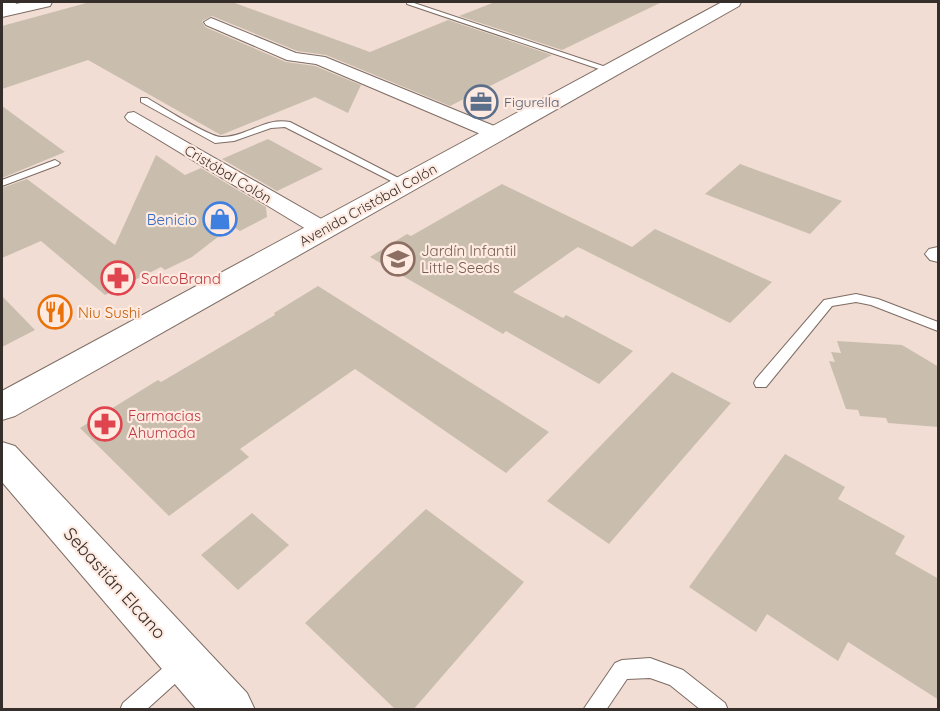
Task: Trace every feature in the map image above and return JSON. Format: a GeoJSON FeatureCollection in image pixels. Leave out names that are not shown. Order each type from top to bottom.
{"type":"FeatureCollection","features":[{"type":"Feature","properties":{"kind":"main road"},"geometry":{"type":"LineString","coordinates":[[7,7],[44,2]]}},
{"type":"Feature","properties":{"kind":"main road","name":"Avenida Cristóbal Colón"},"geometry":{"type":"LineString","coordinates":[[2,407],[732,2]]}},
{"type":"Feature","properties":{"kind":"main road","name":"Sebastián Elcano"},"geometry":{"type":"LineString","coordinates":[[2,457],[230,710]]}},
{"type":"Feature","properties":{"kind":"street"},"geometry":{"type":"LineString","coordinates":[[211,22],[293,57],[319,60],[497,134]]}},
{"type":"Feature","properties":{"kind":"street","name":"Cristóbal Colón"},"geometry":{"type":"LineString","coordinates":[[139,108],[324,230]]}},
{"type":"Feature","properties":{"kind":"lane"},"geometry":{"type":"LineString","coordinates":[[409,3],[611,70]]}},
{"type":"Feature","properties":{"kind":"lane"},"geometry":{"type":"LineString","coordinates":[[139,108],[215,140],[224,141],[270,125],[287,123],[405,184]]}},
{"type":"Feature","properties":{"kind":"lane"},"geometry":{"type":"LineString","coordinates":[[2,183],[55,163]]}},
{"type":"Feature","properties":{"kind":"lane"},"geometry":{"type":"LineString","coordinates":[[761,383],[828,303],[856,298],[874,302],[939,327]]}},
{"type":"Feature","properties":{"kind":"lane"},"geometry":{"type":"LineString","coordinates":[[130,710],[186,661]]}},
{"type":"Feature","properties":{"kind":"lane"},"geometry":{"type":"LineString","coordinates":[[593,710],[622,670],[650,668],[676,677],[718,710]]}},
{"type":"Feature","properties":{"kind":"building"},"geometry":{"type":"Polygon","coordinates":[[[90,2],[232,2],[370,52],[448,20],[552,55],[450,106],[326,55],[297,51],[212,16],[202,21],[205,27],[286,62],[315,66],[361,85],[348,113],[315,97],[221,135],[88,60],[2,89],[2,26],[90,2]]]}},
{"type":"Feature","properties":{"kind":"building"},"geometry":{"type":"Polygon","coordinates":[[[495,2],[662,2],[562,50],[459,16],[495,2]]]}},
{"type":"Feature","properties":{"kind":"building"},"geometry":{"type":"Polygon","coordinates":[[[2,106],[65,152],[2,178],[2,106]]]}},
{"type":"Feature","properties":{"kind":"building"},"geometry":{"type":"Polygon","coordinates":[[[268,139],[323,169],[277,191],[222,159],[268,139]]]}},
{"type":"Feature","properties":{"kind":"building"},"geometry":{"type":"Polygon","coordinates":[[[156,155],[185,175],[201,168],[266,207],[267,217],[240,231],[232,226],[192,257],[165,270],[161,267],[105,295],[41,241],[2,258],[2,188],[27,179],[115,245],[156,155]]]}},
{"type":"Feature","properties":{"kind":"building"},"geometry":{"type":"Polygon","coordinates":[[[740,164],[842,201],[810,234],[705,194],[740,164]]]}},
{"type":"Feature","properties":{"kind":"building"},"geometry":{"type":"Polygon","coordinates":[[[502,184],[632,247],[655,229],[772,282],[730,323],[578,247],[513,292],[563,318],[566,315],[633,351],[599,384],[506,331],[503,334],[370,257],[407,234],[411,236],[502,184]]]}},
{"type":"Feature","properties":{"kind":"building"},"geometry":{"type":"Polygon","coordinates":[[[318,286],[549,432],[506,473],[355,369],[240,449],[249,457],[169,516],[80,428],[158,380],[161,382],[275,315],[274,313],[318,286]]]}},
{"type":"Feature","properties":{"kind":"building"},"geometry":{"type":"Polygon","coordinates":[[[2,296],[35,330],[2,347],[2,296]]]}},
{"type":"Feature","properties":{"kind":"building"},"geometry":{"type":"Polygon","coordinates":[[[837,341],[902,345],[939,367],[939,427],[888,423],[886,418],[860,416],[858,410],[846,409],[829,361],[835,362],[831,352],[841,353],[837,341]]]}},
{"type":"Feature","properties":{"kind":"building"},"geometry":{"type":"Polygon","coordinates":[[[672,372],[731,403],[609,544],[547,501],[672,372]]]}},
{"type":"Feature","properties":{"kind":"building"},"geometry":{"type":"Polygon","coordinates":[[[785,454],[845,487],[838,499],[905,536],[895,554],[939,579],[939,700],[848,642],[838,661],[767,614],[756,632],[689,587],[785,454]]]}},
{"type":"Feature","properties":{"kind":"building"},"geometry":{"type":"Polygon","coordinates":[[[426,509],[524,582],[413,710],[396,710],[305,623],[426,509]]]}},
{"type":"Feature","properties":{"kind":"building"},"geometry":{"type":"Polygon","coordinates":[[[252,513],[289,545],[238,590],[201,555],[252,513]]]}},
{"type":"Feature","properties":{"kind":"place","name":"Figurella"},"geometry":{"type":"Point","coordinates":[481,102]}},
{"type":"Feature","properties":{"kind":"place","name":"Benicio"},"geometry":{"type":"Point","coordinates":[220,219]}},
{"type":"Feature","properties":{"kind":"place","name":"Jardín Infantil Little Seeds"},"geometry":{"type":"Point","coordinates":[398,259]}},
{"type":"Feature","properties":{"kind":"place","name":"SalcoBrand"},"geometry":{"type":"Point","coordinates":[118,278]}},
{"type":"Feature","properties":{"kind":"place","name":"Niu Sushi"},"geometry":{"type":"Point","coordinates":[55,312]}},
{"type":"Feature","properties":{"kind":"place","name":"Farmacias Ahumada"},"geometry":{"type":"Point","coordinates":[105,424]}}]}
